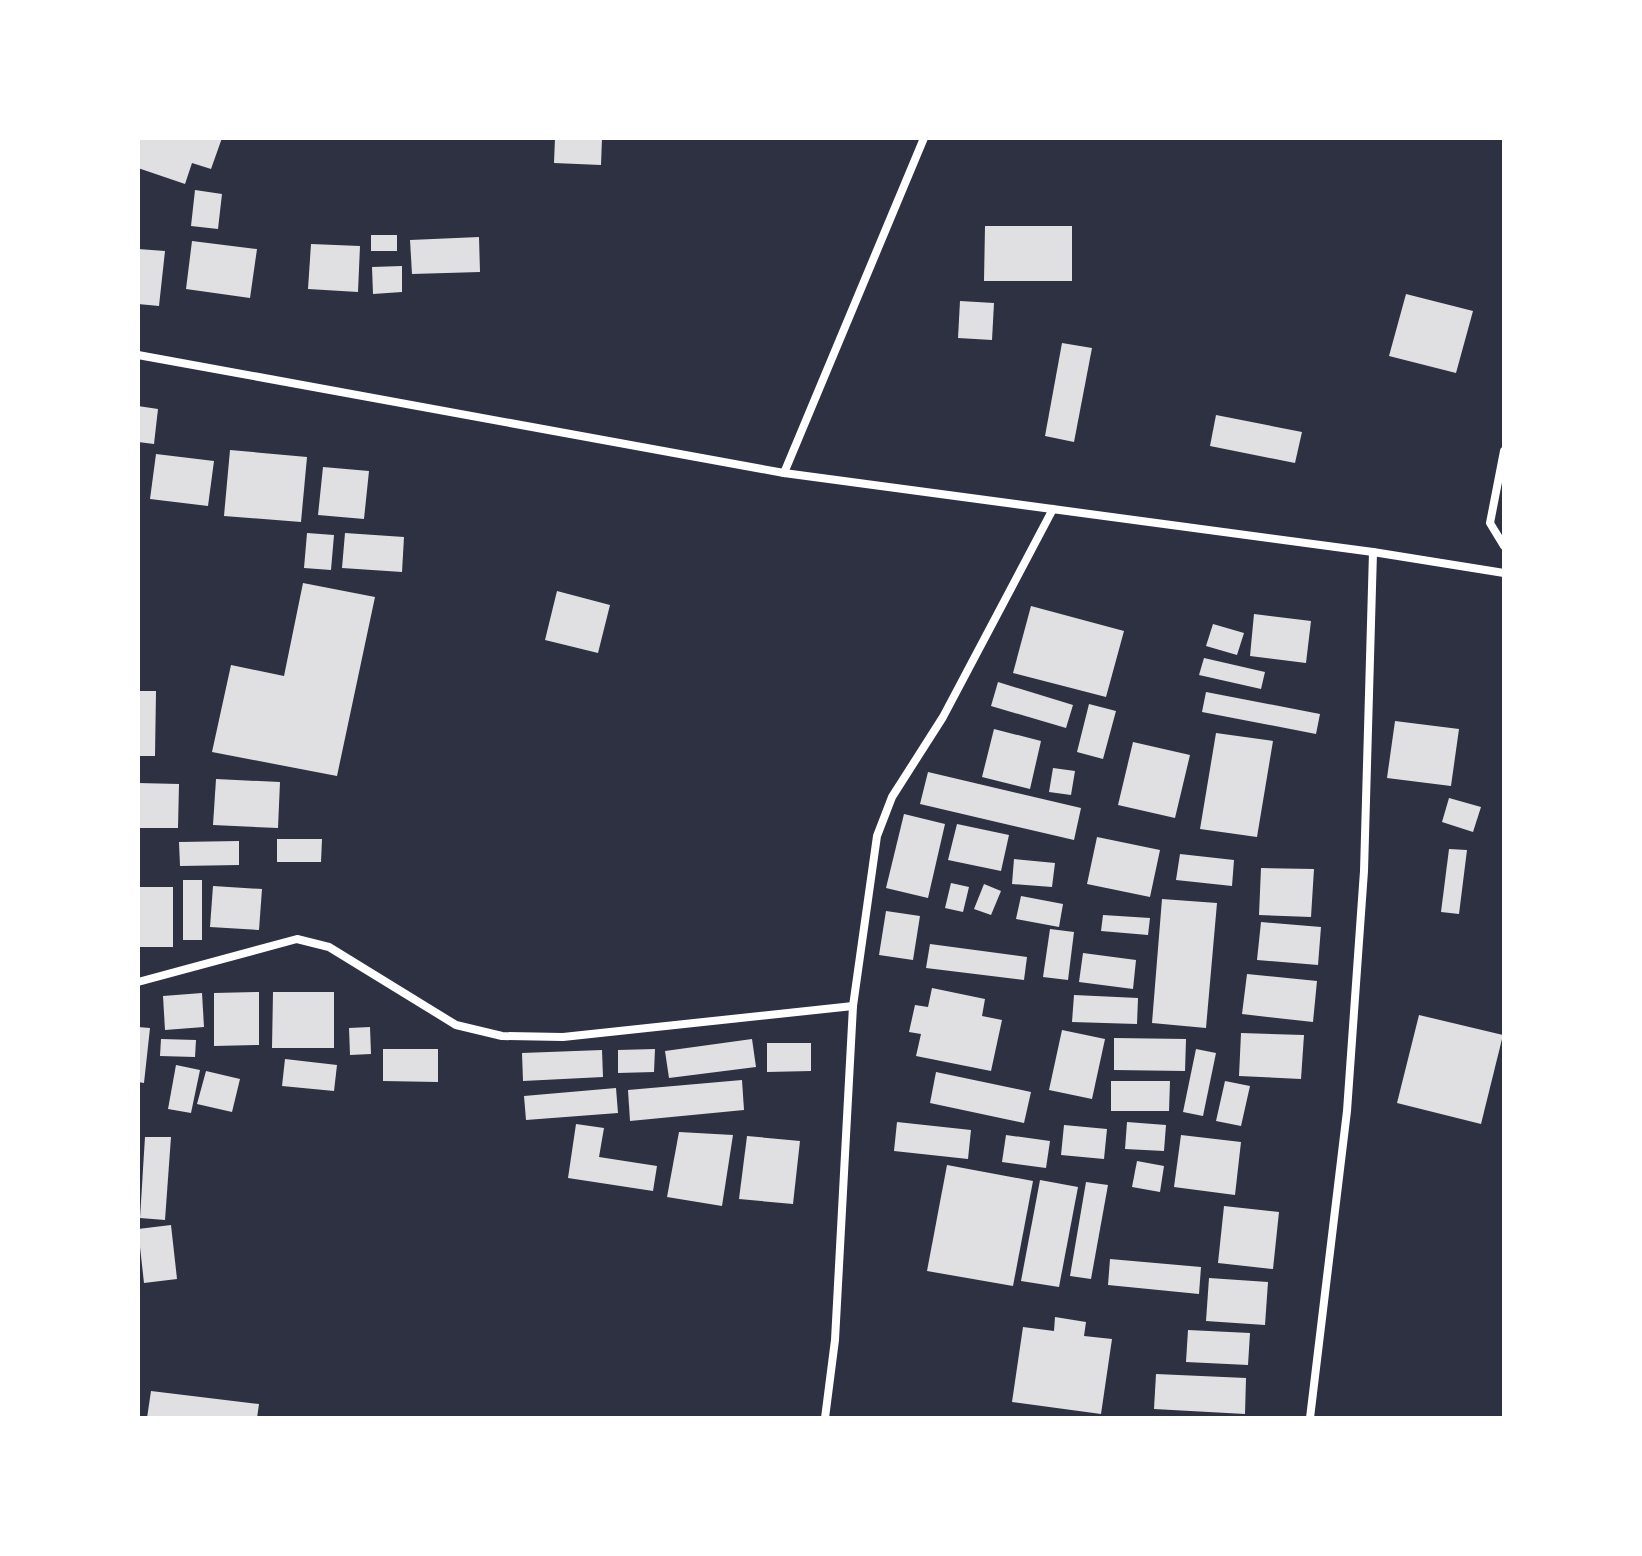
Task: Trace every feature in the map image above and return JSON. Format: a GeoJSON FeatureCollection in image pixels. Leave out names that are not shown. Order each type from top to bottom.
{"type":"FeatureCollection","features":[{"type":"Feature","properties":{"kind":"street"},"geometry":{"type":"LineString","coordinates":[[784,473],[924,138]]}},
{"type":"Feature","properties":{"kind":"street"},"geometry":{"type":"LineString","coordinates":[[138,355],[784,473],[1373,552],[1504,573]]}},
{"type":"Feature","properties":{"kind":"street"},"geometry":{"type":"LineString","coordinates":[[1504,451],[1490,523],[1504,546]]}},
{"type":"Feature","properties":{"kind":"street"},"geometry":{"type":"LineString","coordinates":[[825,1418],[835,1340],[853,1006],[877,836],[892,797],[943,717],[1053,509]]}},
{"type":"Feature","properties":{"kind":"street"},"geometry":{"type":"LineString","coordinates":[[1310,1418],[1348,1096],[1364,871],[1373,552]]}},
{"type":"Feature","properties":{"kind":"street"},"geometry":{"type":"LineString","coordinates":[[138,982],[297,939],[329,947],[456,1025],[502,1036],[563,1037],[853,1006]]}},
{"type":"Feature","properties":{"kind":"building"},"geometry":{"type":"Polygon","coordinates":[[[140,138],[222,138],[211,169],[192,163],[185,184],[138,168],[140,138]]]}},
{"type":"Feature","properties":{"kind":"building"},"geometry":{"type":"Polygon","coordinates":[[[555,138],[602,138],[601,165],[554,163],[555,138]]]}},
{"type":"Feature","properties":{"kind":"building"},"geometry":{"type":"Polygon","coordinates":[[[195,190],[222,194],[218,229],[191,226],[195,190]]]}},
{"type":"Feature","properties":{"kind":"building"},"geometry":{"type":"Polygon","coordinates":[[[985,226],[1072,226],[1072,281],[984,281],[985,226]]]}},
{"type":"Feature","properties":{"kind":"building"},"geometry":{"type":"Polygon","coordinates":[[[371,235],[397,235],[397,251],[371,251],[371,235]]]}},
{"type":"Feature","properties":{"kind":"building"},"geometry":{"type":"Polygon","coordinates":[[[479,237],[480,272],[412,274],[410,240],[479,237]]]}},
{"type":"Feature","properties":{"kind":"building"},"geometry":{"type":"Polygon","coordinates":[[[192,241],[257,249],[250,298],[186,289],[192,241]]]}},
{"type":"Feature","properties":{"kind":"building"},"geometry":{"type":"Polygon","coordinates":[[[311,244],[360,246],[358,292],[308,289],[311,244]]]}},
{"type":"Feature","properties":{"kind":"building"},"geometry":{"type":"Polygon","coordinates":[[[138,249],[165,251],[159,306],[138,304],[138,249]]]}},
{"type":"Feature","properties":{"kind":"building"},"geometry":{"type":"Polygon","coordinates":[[[402,266],[402,292],[373,294],[372,267],[402,266]]]}},
{"type":"Feature","properties":{"kind":"building"},"geometry":{"type":"Polygon","coordinates":[[[1406,294],[1473,311],[1456,373],[1389,356],[1406,294]]]}},
{"type":"Feature","properties":{"kind":"building"},"geometry":{"type":"Polygon","coordinates":[[[960,301],[994,303],[992,340],[958,338],[960,301]]]}},
{"type":"Feature","properties":{"kind":"building"},"geometry":{"type":"Polygon","coordinates":[[[1062,343],[1092,348],[1074,442],[1045,436],[1062,343]]]}},
{"type":"Feature","properties":{"kind":"building"},"geometry":{"type":"Polygon","coordinates":[[[138,406],[158,409],[154,444],[138,442],[138,406]]]}},
{"type":"Feature","properties":{"kind":"building"},"geometry":{"type":"Polygon","coordinates":[[[1216,415],[1302,432],[1295,463],[1210,446],[1216,415]]]}},
{"type":"Feature","properties":{"kind":"building"},"geometry":{"type":"Polygon","coordinates":[[[230,450],[307,457],[301,522],[224,516],[230,450]]]}},
{"type":"Feature","properties":{"kind":"building"},"geometry":{"type":"Polygon","coordinates":[[[156,454],[214,461],[208,506],[150,499],[156,454]]]}},
{"type":"Feature","properties":{"kind":"building"},"geometry":{"type":"Polygon","coordinates":[[[323,467],[369,471],[364,519],[318,515],[323,467]]]}},
{"type":"Feature","properties":{"kind":"building"},"geometry":{"type":"Polygon","coordinates":[[[307,533],[334,535],[331,570],[304,568],[307,533]]]}},
{"type":"Feature","properties":{"kind":"building"},"geometry":{"type":"Polygon","coordinates":[[[345,533],[404,537],[402,572],[342,568],[345,533]]]}},
{"type":"Feature","properties":{"kind":"building"},"geometry":{"type":"Polygon","coordinates":[[[303,583],[375,597],[337,776],[212,752],[231,665],[284,676],[303,583]]]}},
{"type":"Feature","properties":{"kind":"building"},"geometry":{"type":"Polygon","coordinates":[[[557,591],[610,605],[598,653],[545,640],[557,591]]]}},
{"type":"Feature","properties":{"kind":"building"},"geometry":{"type":"Polygon","coordinates":[[[1031,606],[1124,631],[1106,697],[1013,673],[1031,606]]]}},
{"type":"Feature","properties":{"kind":"building"},"geometry":{"type":"Polygon","coordinates":[[[1254,614],[1311,621],[1306,663],[1250,656],[1254,614]]]}},
{"type":"Feature","properties":{"kind":"building"},"geometry":{"type":"Polygon","coordinates":[[[1213,624],[1244,633],[1237,655],[1206,646],[1213,624]]]}},
{"type":"Feature","properties":{"kind":"building"},"geometry":{"type":"Polygon","coordinates":[[[1204,658],[1265,672],[1261,689],[1199,675],[1204,658]]]}},
{"type":"Feature","properties":{"kind":"building"},"geometry":{"type":"Polygon","coordinates":[[[998,682],[1073,705],[1066,728],[991,706],[998,682]]]}},
{"type":"Feature","properties":{"kind":"building"},"geometry":{"type":"Polygon","coordinates":[[[138,691],[156,691],[155,756],[138,756],[138,691]]]}},
{"type":"Feature","properties":{"kind":"building"},"geometry":{"type":"Polygon","coordinates":[[[1206,692],[1320,714],[1316,734],[1202,712],[1206,692]]]}},
{"type":"Feature","properties":{"kind":"building"},"geometry":{"type":"Polygon","coordinates":[[[1089,704],[1116,711],[1103,759],[1077,752],[1089,704]]]}},
{"type":"Feature","properties":{"kind":"building"},"geometry":{"type":"Polygon","coordinates":[[[1395,721],[1459,729],[1451,786],[1387,778],[1395,721]]]}},
{"type":"Feature","properties":{"kind":"building"},"geometry":{"type":"Polygon","coordinates":[[[994,729],[1041,741],[1030,789],[982,777],[994,729]]]}},
{"type":"Feature","properties":{"kind":"building"},"geometry":{"type":"Polygon","coordinates":[[[1216,733],[1273,741],[1257,837],[1200,829],[1216,733]]]}},
{"type":"Feature","properties":{"kind":"building"},"geometry":{"type":"Polygon","coordinates":[[[1133,742],[1190,755],[1175,818],[1118,805],[1133,742]]]}},
{"type":"Feature","properties":{"kind":"building"},"geometry":{"type":"Polygon","coordinates":[[[1053,768],[1075,771],[1071,795],[1049,792],[1053,768]]]}},
{"type":"Feature","properties":{"kind":"building"},"geometry":{"type":"Polygon","coordinates":[[[928,772],[1081,808],[1074,840],[920,804],[928,772]]]}},
{"type":"Feature","properties":{"kind":"building"},"geometry":{"type":"Polygon","coordinates":[[[216,779],[280,782],[278,828],[213,825],[216,779]]]}},
{"type":"Feature","properties":{"kind":"building"},"geometry":{"type":"Polygon","coordinates":[[[138,783],[179,784],[178,828],[138,828],[138,783]]]}},
{"type":"Feature","properties":{"kind":"building"},"geometry":{"type":"Polygon","coordinates":[[[1449,798],[1481,807],[1473,832],[1442,822],[1449,798]]]}},
{"type":"Feature","properties":{"kind":"building"},"geometry":{"type":"Polygon","coordinates":[[[904,814],[945,824],[928,898],[886,888],[904,814]]]}},
{"type":"Feature","properties":{"kind":"building"},"geometry":{"type":"Polygon","coordinates":[[[957,824],[1009,835],[1001,871],[948,860],[957,824]]]}},
{"type":"Feature","properties":{"kind":"building"},"geometry":{"type":"Polygon","coordinates":[[[1097,837],[1160,850],[1150,897],[1087,884],[1097,837]]]}},
{"type":"Feature","properties":{"kind":"building"},"geometry":{"type":"Polygon","coordinates":[[[277,839],[322,839],[321,862],[277,862],[277,839]]]}},
{"type":"Feature","properties":{"kind":"building"},"geometry":{"type":"Polygon","coordinates":[[[239,841],[239,865],[180,866],[179,842],[239,841]]]}},
{"type":"Feature","properties":{"kind":"building"},"geometry":{"type":"Polygon","coordinates":[[[1449,849],[1467,850],[1459,914],[1441,912],[1449,849]]]}},
{"type":"Feature","properties":{"kind":"building"},"geometry":{"type":"Polygon","coordinates":[[[1180,854],[1234,860],[1232,886],[1176,880],[1180,854]]]}},
{"type":"Feature","properties":{"kind":"building"},"geometry":{"type":"Polygon","coordinates":[[[1014,859],[1055,863],[1052,887],[1012,884],[1014,859]]]}},
{"type":"Feature","properties":{"kind":"building"},"geometry":{"type":"Polygon","coordinates":[[[1261,868],[1314,869],[1311,917],[1259,915],[1261,868]]]}},
{"type":"Feature","properties":{"kind":"building"},"geometry":{"type":"Polygon","coordinates":[[[183,880],[202,880],[202,940],[183,940],[183,880]]]}},
{"type":"Feature","properties":{"kind":"building"},"geometry":{"type":"Polygon","coordinates":[[[951,883],[969,887],[963,912],[945,908],[951,883]]]}},
{"type":"Feature","properties":{"kind":"building"},"geometry":{"type":"Polygon","coordinates":[[[984,884],[1001,891],[991,915],[974,909],[984,884]]]}},
{"type":"Feature","properties":{"kind":"building"},"geometry":{"type":"Polygon","coordinates":[[[213,886],[262,889],[259,930],[210,927],[213,886]]]}},
{"type":"Feature","properties":{"kind":"building"},"geometry":{"type":"Polygon","coordinates":[[[138,887],[173,887],[173,947],[138,947],[138,887]]]}},
{"type":"Feature","properties":{"kind":"building"},"geometry":{"type":"Polygon","coordinates":[[[1021,896],[1063,904],[1059,927],[1016,919],[1021,896]]]}},
{"type":"Feature","properties":{"kind":"building"},"geometry":{"type":"Polygon","coordinates":[[[1162,899],[1217,903],[1206,1028],[1152,1023],[1162,899]]]}},
{"type":"Feature","properties":{"kind":"building"},"geometry":{"type":"Polygon","coordinates":[[[886,911],[920,916],[913,960],[879,955],[886,911]]]}},
{"type":"Feature","properties":{"kind":"building"},"geometry":{"type":"Polygon","coordinates":[[[1103,915],[1150,918],[1148,935],[1101,931],[1103,915]]]}},
{"type":"Feature","properties":{"kind":"building"},"geometry":{"type":"Polygon","coordinates":[[[1261,922],[1321,927],[1318,965],[1257,960],[1261,922]]]}},
{"type":"Feature","properties":{"kind":"building"},"geometry":{"type":"Polygon","coordinates":[[[1050,929],[1074,932],[1068,980],[1043,977],[1050,929]]]}},
{"type":"Feature","properties":{"kind":"building"},"geometry":{"type":"Polygon","coordinates":[[[930,944],[1027,957],[1024,980],[926,968],[930,944]]]}},
{"type":"Feature","properties":{"kind":"building"},"geometry":{"type":"Polygon","coordinates":[[[1083,953],[1136,960],[1133,989],[1079,982],[1083,953]]]}},
{"type":"Feature","properties":{"kind":"building"},"geometry":{"type":"Polygon","coordinates":[[[1247,974],[1317,981],[1313,1022],[1242,1014],[1247,974]]]}},
{"type":"Feature","properties":{"kind":"building"},"geometry":{"type":"Polygon","coordinates":[[[932,988],[985,999],[982,1016],[1002,1020],[991,1071],[916,1056],[921,1034],[909,1032],[915,1005],[928,1007],[932,988]]]}},
{"type":"Feature","properties":{"kind":"building"},"geometry":{"type":"Polygon","coordinates":[[[259,992],[259,1045],[214,1046],[214,993],[259,992]]]}},
{"type":"Feature","properties":{"kind":"building"},"geometry":{"type":"Polygon","coordinates":[[[273,992],[334,992],[334,1048],[272,1048],[273,992]]]}},
{"type":"Feature","properties":{"kind":"building"},"geometry":{"type":"Polygon","coordinates":[[[202,993],[204,1027],[165,1030],[163,996],[202,993]]]}},
{"type":"Feature","properties":{"kind":"building"},"geometry":{"type":"Polygon","coordinates":[[[1074,995],[1138,998],[1137,1024],[1072,1022],[1074,995]]]}},
{"type":"Feature","properties":{"kind":"building"},"geometry":{"type":"Polygon","coordinates":[[[1419,1015],[1503,1035],[1481,1124],[1397,1103],[1419,1015]]]}},
{"type":"Feature","properties":{"kind":"building"},"geometry":{"type":"Polygon","coordinates":[[[138,1027],[150,1028],[144,1083],[138,1082],[138,1027]]]}},
{"type":"Feature","properties":{"kind":"building"},"geometry":{"type":"Polygon","coordinates":[[[370,1027],[371,1054],[350,1055],[349,1028],[370,1027]]]}},
{"type":"Feature","properties":{"kind":"building"},"geometry":{"type":"Polygon","coordinates":[[[1062,1030],[1105,1039],[1092,1099],[1049,1090],[1062,1030]]]}},
{"type":"Feature","properties":{"kind":"building"},"geometry":{"type":"Polygon","coordinates":[[[1241,1033],[1304,1035],[1301,1079],[1239,1076],[1241,1033]]]}},
{"type":"Feature","properties":{"kind":"building"},"geometry":{"type":"Polygon","coordinates":[[[1114,1038],[1186,1039],[1185,1071],[1114,1070],[1114,1038]]]}},
{"type":"Feature","properties":{"kind":"building"},"geometry":{"type":"Polygon","coordinates":[[[161,1039],[196,1040],[195,1057],[160,1056],[161,1039]]]}},
{"type":"Feature","properties":{"kind":"building"},"geometry":{"type":"Polygon","coordinates":[[[752,1039],[756,1067],[669,1078],[665,1051],[752,1039]]]}},
{"type":"Feature","properties":{"kind":"building"},"geometry":{"type":"Polygon","coordinates":[[[767,1043],[811,1043],[811,1071],[767,1072],[767,1043]]]}},
{"type":"Feature","properties":{"kind":"building"},"geometry":{"type":"Polygon","coordinates":[[[383,1049],[438,1049],[438,1082],[383,1081],[383,1049]]]}},
{"type":"Feature","properties":{"kind":"building"},"geometry":{"type":"Polygon","coordinates":[[[655,1049],[654,1072],[618,1073],[618,1050],[655,1049]]]}},
{"type":"Feature","properties":{"kind":"building"},"geometry":{"type":"Polygon","coordinates":[[[1196,1049],[1216,1053],[1203,1116],[1183,1112],[1196,1049]]]}},
{"type":"Feature","properties":{"kind":"building"},"geometry":{"type":"Polygon","coordinates":[[[602,1050],[603,1077],[523,1081],[522,1053],[602,1050]]]}},
{"type":"Feature","properties":{"kind":"building"},"geometry":{"type":"Polygon","coordinates":[[[285,1059],[337,1065],[334,1091],[282,1086],[285,1059]]]}},
{"type":"Feature","properties":{"kind":"building"},"geometry":{"type":"Polygon","coordinates":[[[176,1065],[200,1070],[191,1113],[168,1109],[176,1065]]]}},
{"type":"Feature","properties":{"kind":"building"},"geometry":{"type":"Polygon","coordinates":[[[206,1071],[240,1079],[232,1112],[197,1104],[206,1071]]]}},
{"type":"Feature","properties":{"kind":"building"},"geometry":{"type":"Polygon","coordinates":[[[936,1072],[1031,1092],[1024,1123],[930,1103],[936,1072]]]}},
{"type":"Feature","properties":{"kind":"building"},"geometry":{"type":"Polygon","coordinates":[[[742,1080],[744,1110],[630,1121],[628,1090],[742,1080]]]}},
{"type":"Feature","properties":{"kind":"building"},"geometry":{"type":"Polygon","coordinates":[[[1111,1081],[1170,1081],[1169,1111],[1111,1111],[1111,1081]]]}},
{"type":"Feature","properties":{"kind":"building"},"geometry":{"type":"Polygon","coordinates":[[[1225,1081],[1250,1086],[1241,1126],[1216,1121],[1225,1081]]]}},
{"type":"Feature","properties":{"kind":"building"},"geometry":{"type":"Polygon","coordinates":[[[616,1088],[618,1113],[526,1120],[524,1096],[616,1088]]]}},
{"type":"Feature","properties":{"kind":"building"},"geometry":{"type":"Polygon","coordinates":[[[897,1122],[971,1130],[968,1159],[894,1151],[897,1122]]]}},
{"type":"Feature","properties":{"kind":"building"},"geometry":{"type":"Polygon","coordinates":[[[1127,1122],[1166,1125],[1164,1151],[1125,1149],[1127,1122]]]}},
{"type":"Feature","properties":{"kind":"building"},"geometry":{"type":"Polygon","coordinates":[[[576,1124],[604,1128],[599,1157],[657,1166],[653,1191],[568,1178],[576,1124]]]}},
{"type":"Feature","properties":{"kind":"building"},"geometry":{"type":"Polygon","coordinates":[[[1064,1125],[1107,1129],[1104,1159],[1061,1155],[1064,1125]]]}},
{"type":"Feature","properties":{"kind":"building"},"geometry":{"type":"Polygon","coordinates":[[[679,1132],[733,1135],[722,1206],[667,1197],[679,1132]]]}},
{"type":"Feature","properties":{"kind":"building"},"geometry":{"type":"Polygon","coordinates":[[[1006,1135],[1050,1141],[1046,1168],[1002,1162],[1006,1135]]]}},
{"type":"Feature","properties":{"kind":"building"},"geometry":{"type":"Polygon","coordinates":[[[1181,1135],[1241,1142],[1235,1195],[1174,1187],[1181,1135]]]}},
{"type":"Feature","properties":{"kind":"building"},"geometry":{"type":"Polygon","coordinates":[[[747,1136],[800,1141],[793,1204],[739,1199],[747,1136]]]}},
{"type":"Feature","properties":{"kind":"building"},"geometry":{"type":"Polygon","coordinates":[[[145,1137],[171,1137],[165,1220],[140,1218],[145,1137]]]}},
{"type":"Feature","properties":{"kind":"building"},"geometry":{"type":"Polygon","coordinates":[[[1137,1161],[1164,1166],[1160,1192],[1132,1187],[1137,1161]]]}},
{"type":"Feature","properties":{"kind":"building"},"geometry":{"type":"Polygon","coordinates":[[[947,1165],[1033,1181],[1013,1286],[927,1271],[947,1165]]]}},
{"type":"Feature","properties":{"kind":"building"},"geometry":{"type":"Polygon","coordinates":[[[1040,1180],[1078,1187],[1059,1287],[1021,1281],[1040,1180]]]}},
{"type":"Feature","properties":{"kind":"building"},"geometry":{"type":"Polygon","coordinates":[[[1086,1182],[1108,1185],[1091,1279],[1070,1276],[1086,1182]]]}},
{"type":"Feature","properties":{"kind":"building"},"geometry":{"type":"Polygon","coordinates":[[[1224,1206],[1279,1212],[1273,1269],[1218,1263],[1224,1206]]]}},
{"type":"Feature","properties":{"kind":"building"},"geometry":{"type":"Polygon","coordinates":[[[171,1225],[177,1279],[144,1283],[138,1229],[171,1225]]]}},
{"type":"Feature","properties":{"kind":"building"},"geometry":{"type":"Polygon","coordinates":[[[1110,1259],[1201,1267],[1199,1294],[1108,1285],[1110,1259]]]}},
{"type":"Feature","properties":{"kind":"building"},"geometry":{"type":"Polygon","coordinates":[[[1209,1278],[1268,1282],[1265,1325],[1206,1321],[1209,1278]]]}},
{"type":"Feature","properties":{"kind":"building"},"geometry":{"type":"Polygon","coordinates":[[[1055,1317],[1086,1322],[1084,1336],[1112,1339],[1101,1414],[1012,1402],[1023,1327],[1054,1331],[1055,1317]]]}},
{"type":"Feature","properties":{"kind":"building"},"geometry":{"type":"Polygon","coordinates":[[[1188,1330],[1250,1333],[1248,1365],[1186,1362],[1188,1330]]]}},
{"type":"Feature","properties":{"kind":"building"},"geometry":{"type":"Polygon","coordinates":[[[1156,1374],[1246,1378],[1245,1414],[1154,1409],[1156,1374]]]}},
{"type":"Feature","properties":{"kind":"building"},"geometry":{"type":"Polygon","coordinates":[[[151,1391],[259,1404],[257,1418],[147,1418],[151,1391]]]}}]}
